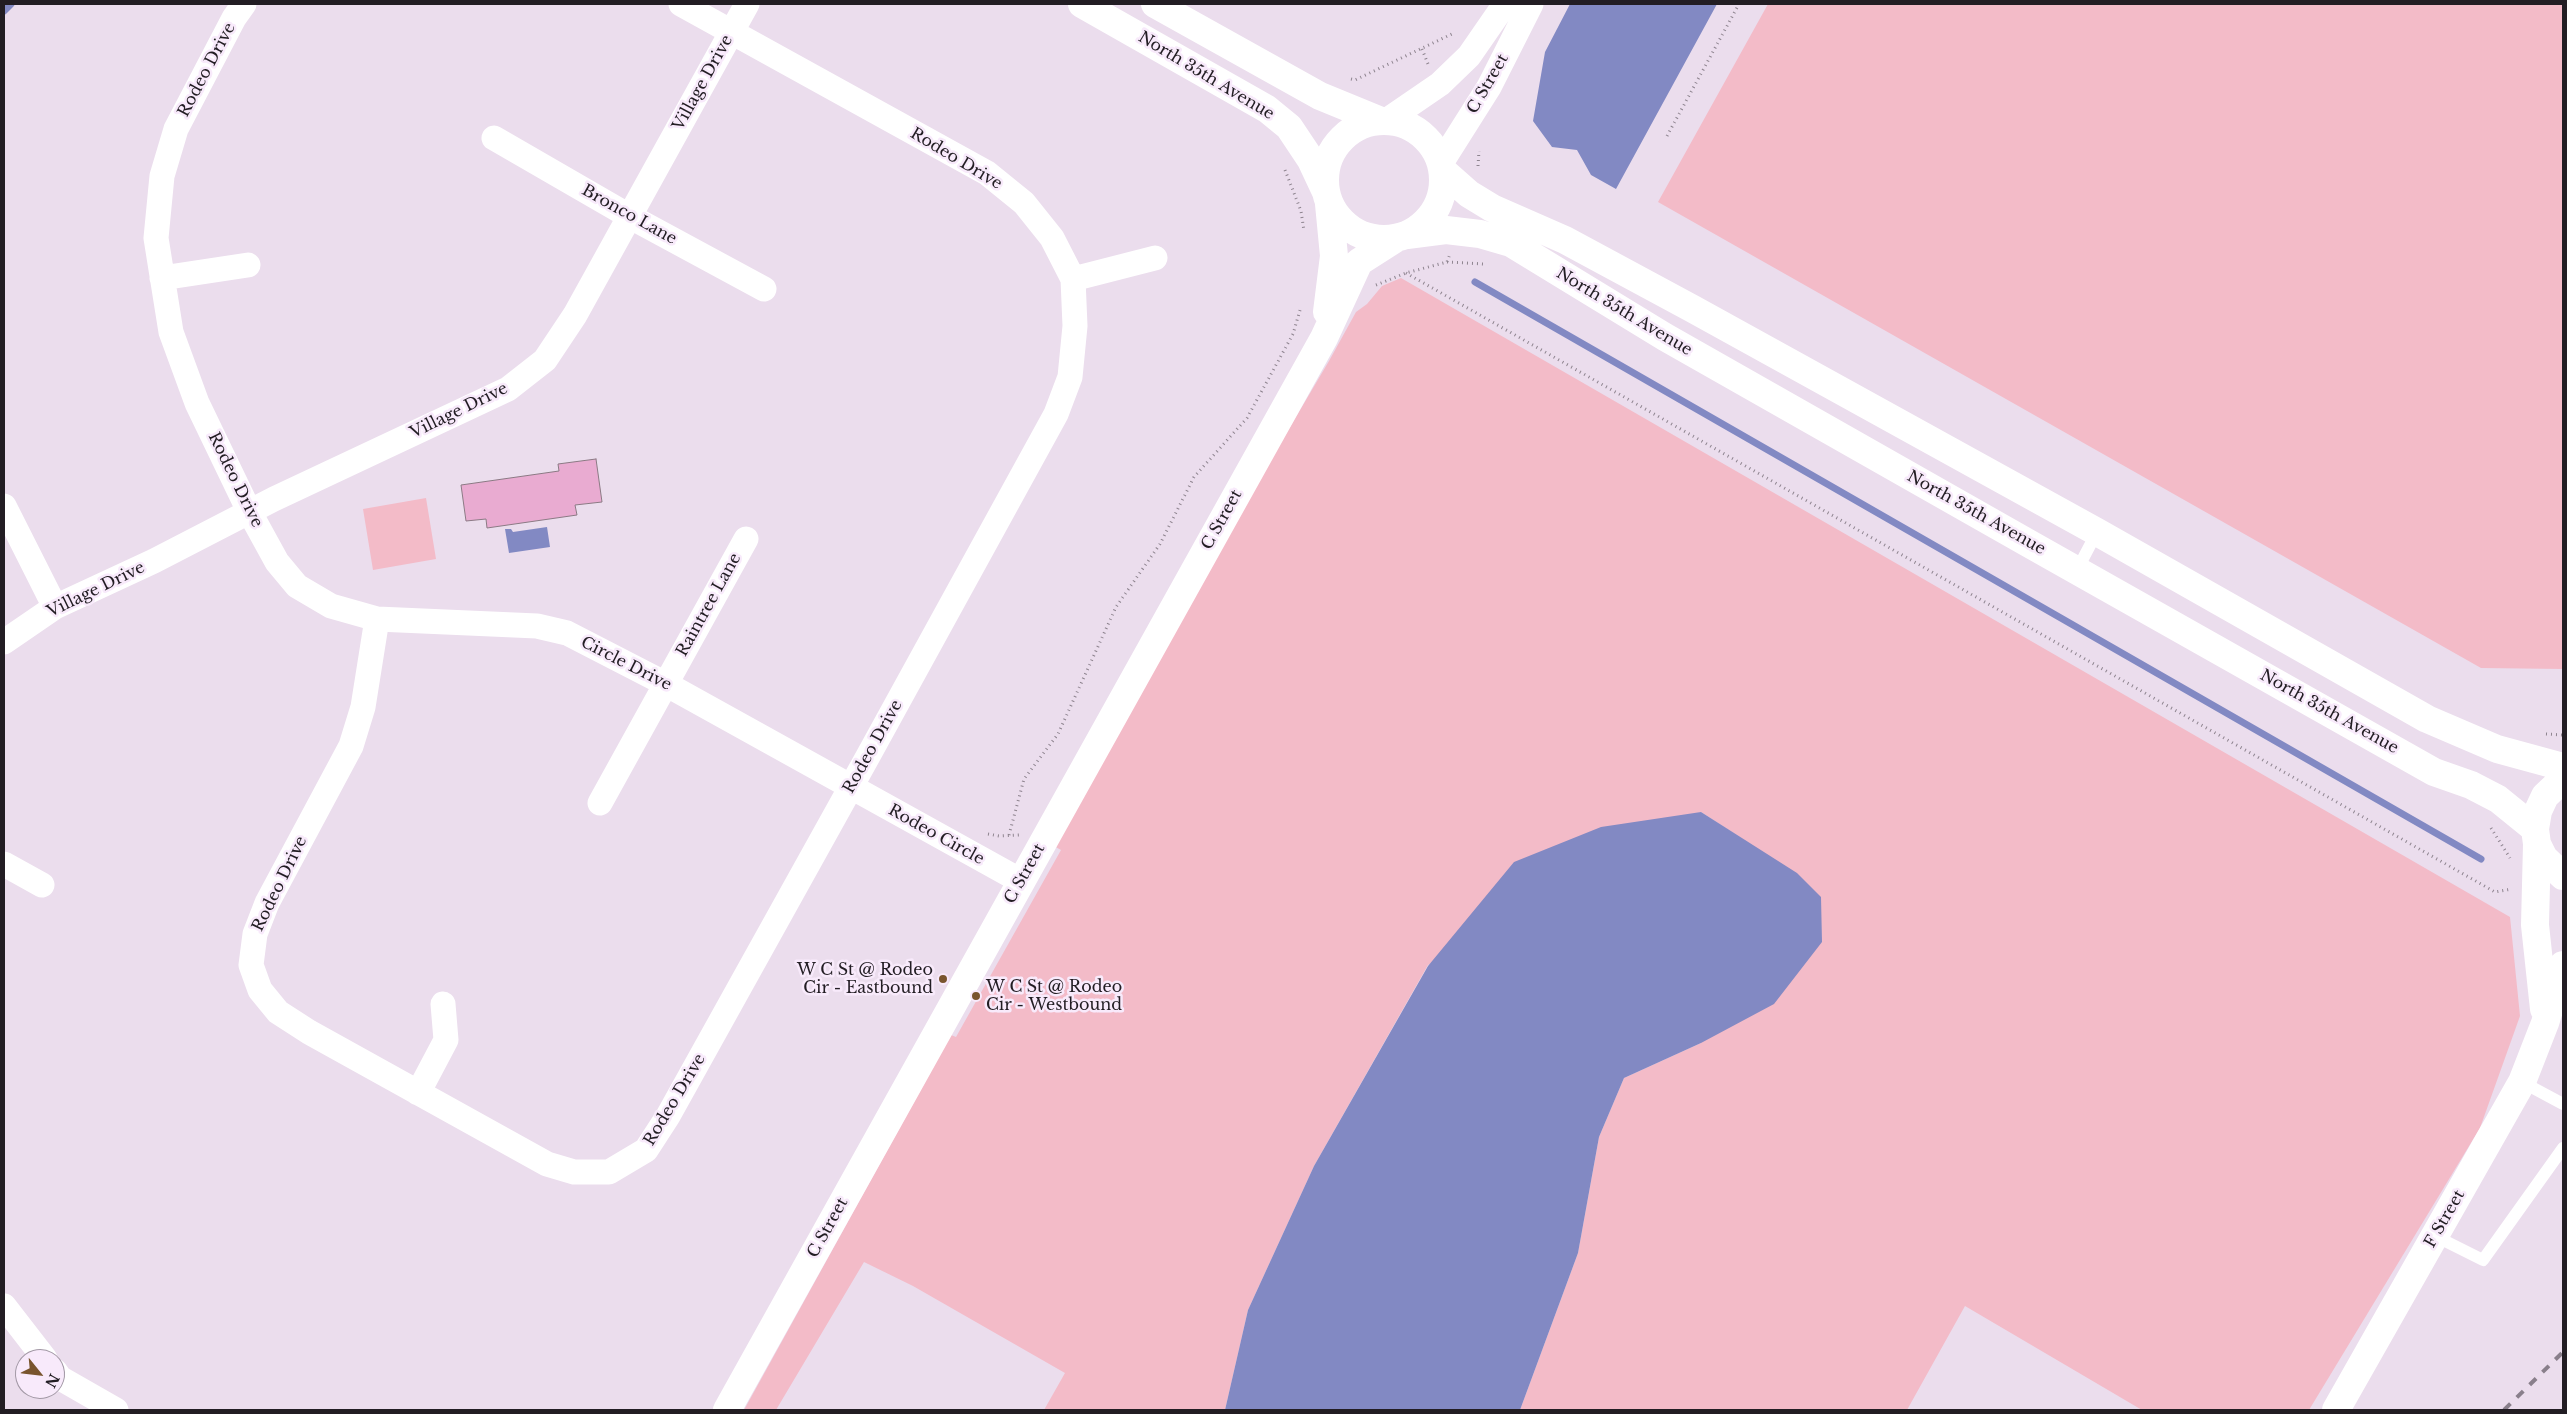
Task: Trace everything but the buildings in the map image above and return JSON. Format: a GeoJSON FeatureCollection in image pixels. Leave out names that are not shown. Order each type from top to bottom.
{"type":"FeatureCollection","features":[{"type":"Feature","properties":{"kind":"street","name":"Rodeo Drive"},"geometry":{"type":"LineString","coordinates":[[244,4],[234,18],[176,129],[164,167],[156,238],[171,332],[196,403],[249,511],[277,562],[298,586],[331,606],[376,619],[363,707],[351,746],[267,903],[254,934],[251,965],[260,990],[278,1012],[310,1032],[418,1094],[547,1164],[574,1172],[591,1174],[609,1172],[636,1158],[646,1150],[668,1116],[851,788],[1066,392],[1070,377],[1075,326],[1073,279],[1052,238],[1024,203],[987,173],[682,4]]}},
{"type":"Feature","properties":{"kind":"street","name":"Village Drive"},"geometry":{"type":"LineString","coordinates":[[4,642],[55,607],[154,561],[249,511],[508,389],[545,360],[575,316],[747,4]]}},
{"type":"Feature","properties":{"kind":"street","name":"North 35th Avenue"},"geometry":{"type":"LineString","coordinates":[[1082,4],[1267,109],[1289,127],[1311,160],[1328,198]]}},
{"type":"Feature","properties":{"kind":"street"},"geometry":{"type":"LineString","coordinates":[[1155,4],[1320,96],[1383,121],[1404,124],[1420,133],[1433,146],[1442,167],[1443,187],[1439,202],[1432,216],[1421,227],[1401,237],[1379,240],[1364,236],[1344,223],[1328,198],[1326,172],[1331,153],[1344,137],[1361,126],[1383,121]]}},
{"type":"Feature","properties":{"kind":"street","name":"C Street"},"geometry":{"type":"LineString","coordinates":[[1383,121],[1446,79],[1469,56],[1505,4]]}},
{"type":"Feature","properties":{"kind":"street","name":"C Street"},"geometry":{"type":"LineString","coordinates":[[1442,167],[1489,87],[1531,4]]}},
{"type":"Feature","properties":{"kind":"street","name":"Bronco Lane"},"geometry":{"type":"LineString","coordinates":[[494,138],[629,216],[764,289]]}},
{"type":"Feature","properties":{"kind":"street","name":"North 35th Avenue"},"geometry":{"type":"LineString","coordinates":[[1442,167],[1469,194],[1492,208],[1565,240],[2098,532],[2427,719],[2497,749],[2563,767]]}},
{"type":"Feature","properties":{"kind":"street","name":"C Street"},"geometry":{"type":"LineString","coordinates":[[1324,338],[1334,256],[1328,198]]}},
{"type":"Feature","properties":{"kind":"street","name":"North 35th Avenue"},"geometry":{"type":"LineString","coordinates":[[1401,237],[1446,230],[1480,234],[1511,243],[1664,338],[2434,772],[2471,785],[2498,799],[2536,836],[2544,858],[2554,870],[2563,876]]}},
{"type":"Feature","properties":{"kind":"street","name":"C Street"},"geometry":{"type":"LineString","coordinates":[[727,1410],[1324,338],[1359,262],[1401,237]]}},
{"type":"Feature","properties":{"kind":"street"},"geometry":{"type":"LineString","coordinates":[[1073,279],[1155,258]]}},
{"type":"Feature","properties":{"kind":"street"},"geometry":{"type":"LineString","coordinates":[[162,278],[248,265]]}},
{"type":"Feature","properties":{"kind":"street"},"geometry":{"type":"LineString","coordinates":[[4,506],[55,607]]}},
{"type":"Feature","properties":{"kind":"street","name":"Raintree Lane"},"geometry":{"type":"LineString","coordinates":[[600,803],[664,683],[746,539]]}},
{"type":"Feature","properties":{"kind":"street","name":"Circle Drive"},"geometry":{"type":"LineString","coordinates":[[376,619],[537,626],[566,633],[664,683],[851,788]]}},
{"type":"Feature","properties":{"kind":"street","name":"F Street"},"geometry":{"type":"LineString","coordinates":[[2545,1023],[2535,925],[2536,836],[2538,812],[2545,796],[2563,779]]}},
{"type":"Feature","properties":{"kind":"street","name":"Rodeo Circle"},"geometry":{"type":"LineString","coordinates":[[851,788],[1021,881]]}},
{"type":"Feature","properties":{"kind":"street"},"geometry":{"type":"LineString","coordinates":[[4,864],[42,885]]}},
{"type":"Feature","properties":{"kind":"street","name":"F Street"},"geometry":{"type":"LineString","coordinates":[[2336,1410],[2522,1082],[2545,1023],[2563,965]]}},
{"type":"Feature","properties":{"kind":"street"},"geometry":{"type":"LineString","coordinates":[[418,1094],[446,1040],[443,1004]]}},
{"type":"Feature","properties":{"kind":"street"},"geometry":{"type":"LineString","coordinates":[[4,1306],[37,1349]]}},
{"type":"Feature","properties":{"kind":"street"},"geometry":{"type":"LineString","coordinates":[[65,1381],[116,1410]]}},
{"type":"Feature","properties":{"kind":"lane"},"geometry":{"type":"LineString","coordinates":[[2077,570],[2098,532]]}},
{"type":"Feature","properties":{"kind":"lane"},"geometry":{"type":"LineString","coordinates":[[2522,1082],[2563,1104]]}},
{"type":"Feature","properties":{"kind":"lane"},"geometry":{"type":"LineString","coordinates":[[2435,1236],[2483,1260],[2563,1148]]}},
{"type":"Feature","properties":{"kind":"path"},"geometry":{"type":"LineString","coordinates":[[1667,136],[1739,4]]}},
{"type":"Feature","properties":{"kind":"path"},"geometry":{"type":"LineString","coordinates":[[1346,78],[1355,80],[1455,33]]}},
{"type":"Feature","properties":{"kind":"path"},"geometry":{"type":"LineString","coordinates":[[1480,148],[1476,164],[1483,171]]}},
{"type":"Feature","properties":{"kind":"path"},"geometry":{"type":"LineString","coordinates":[[1285,169],[1301,211],[1305,239]]}},
{"type":"Feature","properties":{"kind":"path"},"geometry":{"type":"LineString","coordinates":[[1369,289],[1406,272],[1447,262],[1449,255]]}},
{"type":"Feature","properties":{"kind":"path"},"geometry":{"type":"LineString","coordinates":[[1406,272],[2495,892],[2520,888]]}},
{"type":"Feature","properties":{"kind":"path"},"geometry":{"type":"LineString","coordinates":[[1009,835],[1024,779],[1058,734],[1116,607],[1160,544],[1194,477],[1247,418],[1293,334],[1301,309]]}},
{"type":"Feature","properties":{"kind":"path"},"geometry":{"type":"LineString","coordinates":[[2488,823],[2509,854],[2512,863]]}},
{"type":"Feature","properties":{"kind":"shaded area"},"geometry":{"type":"Polygon","coordinates":[[[1768,4],[2563,4],[2563,669],[2481,668],[1658,202],[1768,4]]]}},
{"type":"Feature","properties":{"kind":"shaded area"},"geometry":{"type":"Polygon","coordinates":[[[1401,278],[2510,917],[2520,1016],[2480,1128],[2309,1410],[2142,1410],[1965,1306],[1907,1410],[1520,1410],[1578,1253],[1599,1137],[1624,1078],[1701,1043],[1741,838],[1701,812],[1428,965],[1314,1166],[1248,1310],[1225,1410],[1044,1410],[1065,1373],[913,1286],[864,1262],[776,1410],[744,1410],[951,1035],[956,1037],[1061,850],[1054,846],[1228,532],[1356,312],[1367,304],[1382,286],[1401,278]]]}},
{"type":"Feature","properties":{"kind":"shaded area"},"geometry":{"type":"Polygon","coordinates":[[[426,498],[436,559],[373,570],[363,509],[426,498]]]}},
{"type":"Feature","properties":{"kind":"water"},"geometry":{"type":"Polygon","coordinates":[[[1570,4],[1717,4],[1616,189],[1591,175],[1577,150],[1552,147],[1533,121],[1545,52],[1570,4]]]}},
{"type":"Feature","properties":{"kind":"water"},"geometry":{"type":"Polygon","coordinates":[[[547,527],[550,547],[509,553],[505,529],[511,529],[513,532],[547,527]]]}},
{"type":"Feature","properties":{"kind":"water"},"geometry":{"type":"Polygon","coordinates":[[[1701,812],[1797,873],[1821,897],[1822,942],[1774,1004],[1701,1043],[1624,1078],[1599,1137],[1578,1253],[1520,1410],[1225,1410],[1248,1310],[1314,1166],[1428,966],[1514,862],[1601,827],[1701,812]]]}},
{"type":"Feature","properties":{"kind":"waterway"},"geometry":{"type":"LineString","coordinates":[[4,11],[11,4]]}},
{"type":"Feature","properties":{"kind":"waterway"},"geometry":{"type":"LineString","coordinates":[[1475,282],[2481,859]]}},
{"type":"Feature","properties":{"kind":"railway"},"geometry":{"type":"LineString","coordinates":[[2504,1410],[2563,1352]]}},
{"type":"Feature","properties":{"kind":"place","name":"W C St @ Rodeo Cir - Eastbound"},"geometry":{"type":"Point","coordinates":[943,979]}},
{"type":"Feature","properties":{"kind":"place","name":"W C St @ Rodeo Cir - Westbound"},"geometry":{"type":"Point","coordinates":[976,996]}}]}
